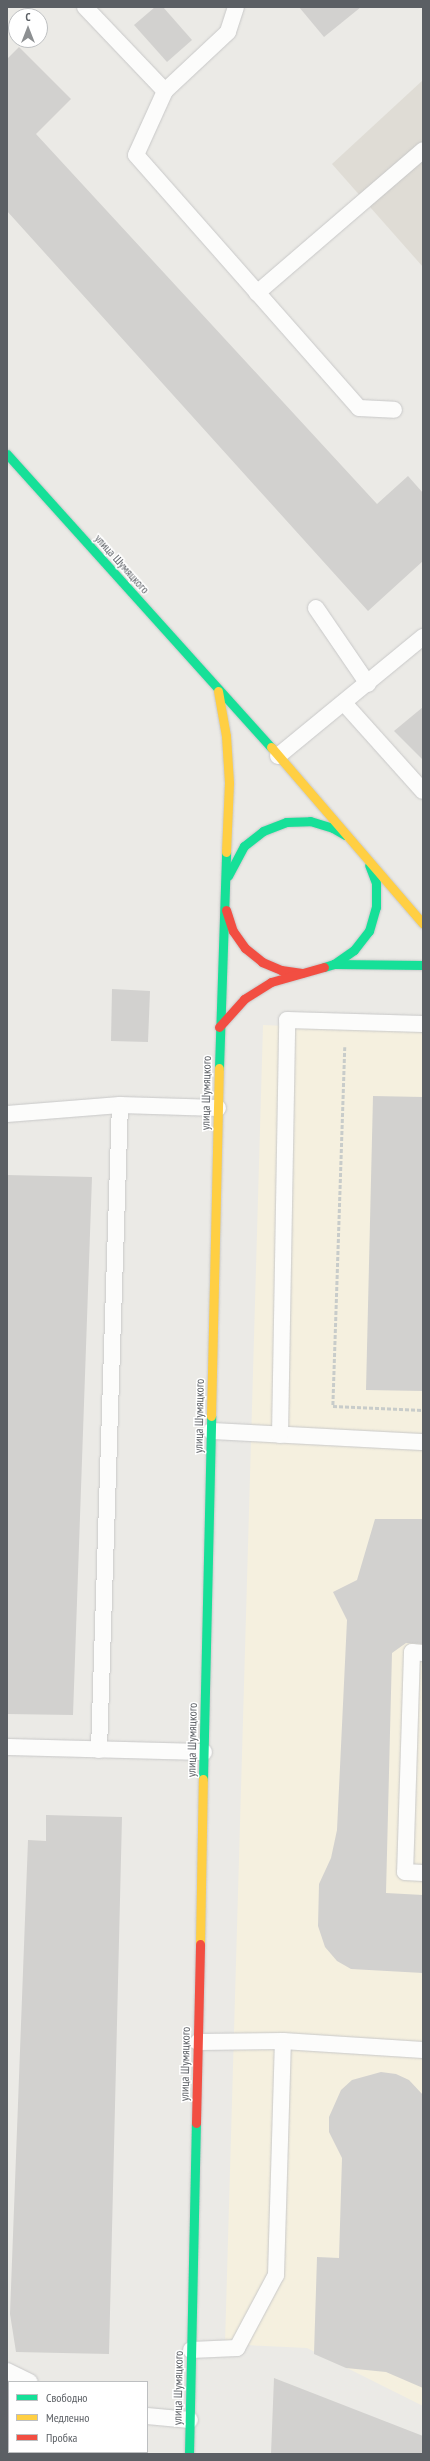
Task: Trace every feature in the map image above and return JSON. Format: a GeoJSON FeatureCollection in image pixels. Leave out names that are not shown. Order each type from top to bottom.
{"type":"FeatureCollection","features":[{"type":"Feature","properties":{"kind":"street","name":"улица Шумяцкого"},"geometry":{"type":"LineString","coordinates":[[7,454],[218,691],[278,756],[353,841],[423,924]]}},
{"type":"Feature","properties":{"kind":"street"},"geometry":{"type":"LineString","coordinates":[[218,691],[226,736],[229,783],[224,885],[226,911],[233,931],[245,948],[262,962],[281,970],[302,973]]}},
{"type":"Feature","properties":{"kind":"street"},"geometry":{"type":"LineString","coordinates":[[224,885],[231,866],[244,846],[263,831],[286,822],[310,821],[333,828],[353,841]]}},
{"type":"Feature","properties":{"kind":"street"},"geometry":{"type":"LineString","coordinates":[[334,964],[354,950],[369,931],[376,907],[376,883],[368,860]]}},
{"type":"Feature","properties":{"kind":"street","name":"улица Шумяцкого"},"geometry":{"type":"LineString","coordinates":[[189,2454],[219,1027],[224,885]]}},
{"type":"Feature","properties":{"kind":"street"},"geometry":{"type":"LineString","coordinates":[[219,1027],[244,999],[271,982],[334,964],[423,965]]}},
{"type":"Feature","properties":{"kind":"lane"},"geometry":{"type":"LineString","coordinates":[[84,7],[165,91]]}},
{"type":"Feature","properties":{"kind":"lane"},"geometry":{"type":"LineString","coordinates":[[236,7],[228,32],[165,91],[136,155],[359,408],[394,410]]}},
{"type":"Feature","properties":{"kind":"lane"},"geometry":{"type":"LineString","coordinates":[[257,293],[423,150]]}},
{"type":"Feature","properties":{"kind":"lane"},"geometry":{"type":"LineString","coordinates":[[316,608],[368,684]]}},
{"type":"Feature","properties":{"kind":"lane"},"geometry":{"type":"LineString","coordinates":[[278,756],[368,684],[423,637]]}},
{"type":"Feature","properties":{"kind":"lane"},"geometry":{"type":"LineString","coordinates":[[344,703],[423,791]]}},
{"type":"Feature","properties":{"kind":"lane"},"geometry":{"type":"LineString","coordinates":[[280,1436],[287,1020],[423,1024]]}},
{"type":"Feature","properties":{"kind":"lane"},"geometry":{"type":"LineString","coordinates":[[99,1750],[120,1105]]}},
{"type":"Feature","properties":{"kind":"lane"},"geometry":{"type":"LineString","coordinates":[[7,1114],[120,1105],[218,1108]]}},
{"type":"Feature","properties":{"kind":"lane"},"geometry":{"type":"LineString","coordinates":[[211,1431],[280,1436],[423,1442]]}},
{"type":"Feature","properties":{"kind":"lane"},"geometry":{"type":"LineString","coordinates":[[423,1653],[412,1652],[405,1872],[423,1873]]}},
{"type":"Feature","properties":{"kind":"lane"},"geometry":{"type":"LineString","coordinates":[[7,1747],[204,1752]]}},
{"type":"Feature","properties":{"kind":"lane"},"geometry":{"type":"LineString","coordinates":[[191,2350],[237,2348],[276,2275],[283,2041]]}},
{"type":"Feature","properties":{"kind":"lane"},"geometry":{"type":"LineString","coordinates":[[198,2042],[283,2041],[423,2050]]}},
{"type":"Feature","properties":{"kind":"lane"},"geometry":{"type":"LineString","coordinates":[[7,2372],[28,2381]]}},
{"type":"Feature","properties":{"kind":"lane"},"geometry":{"type":"LineString","coordinates":[[148,2416],[190,2420]]}},
{"type":"Feature","properties":{"kind":"path"},"geometry":{"type":"LineString","coordinates":[[346,1021],[333,1406],[423,1410]]}},
{"type":"Feature","properties":{"kind":"shaded area"},"geometry":{"type":"Polygon","coordinates":[[[423,80],[423,267],[332,164],[423,80]]]}},
{"type":"Feature","properties":{"kind":"shaded area"},"geometry":{"type":"Polygon","coordinates":[[[263,1025],[423,1032],[423,2406],[307,2348],[225,2344],[263,1025]]]}},
{"type":"Feature","properties":{"kind":"building"},"geometry":{"type":"Polygon","coordinates":[[[155,7],[163,7],[192,40],[167,62],[134,25],[155,7]]]}},
{"type":"Feature","properties":{"kind":"building"},"geometry":{"type":"Polygon","coordinates":[[[299,7],[361,7],[324,37],[299,7]]]}},
{"type":"Feature","properties":{"kind":"building"},"geometry":{"type":"Polygon","coordinates":[[[18,48],[20,48],[71,99],[36,134],[377,504],[408,476],[423,493],[423,561],[368,611],[7,211],[7,59],[18,48]]]}},
{"type":"Feature","properties":{"kind":"building"},"geometry":{"type":"Polygon","coordinates":[[[423,707],[423,760],[394,731],[423,707]]]}},
{"type":"Feature","properties":{"kind":"building"},"geometry":{"type":"Polygon","coordinates":[[[112,989],[150,991],[148,1042],[111,1041],[112,989]]]}},
{"type":"Feature","properties":{"kind":"building"},"geometry":{"type":"Polygon","coordinates":[[[373,1096],[423,1097],[423,1391],[366,1390],[373,1096]]]}},
{"type":"Feature","properties":{"kind":"building"},"geometry":{"type":"Polygon","coordinates":[[[7,1175],[92,1177],[73,1715],[7,1714],[7,1175]]]}},
{"type":"Feature","properties":{"kind":"building"},"geometry":{"type":"Polygon","coordinates":[[[375,1519],[423,1519],[423,1644],[406,1643],[392,1653],[386,1893],[423,1895],[423,1973],[351,1969],[337,1961],[325,1947],[318,1926],[319,1884],[331,1858],[337,1830],[347,1620],[333,1592],[357,1580],[375,1519]]]}},
{"type":"Feature","properties":{"kind":"building"},"geometry":{"type":"Polygon","coordinates":[[[46,1815],[122,1817],[109,2354],[16,2352],[10,2314],[28,1840],[46,1841],[46,1815]]]}},
{"type":"Feature","properties":{"kind":"building"},"geometry":{"type":"Polygon","coordinates":[[[381,2072],[396,2074],[409,2080],[423,2095],[423,2388],[386,2372],[346,2368],[314,2354],[317,2257],[339,2258],[342,2158],[329,2132],[329,2117],[341,2090],[352,2080],[381,2072]]]}},
{"type":"Feature","properties":{"kind":"building"},"geometry":{"type":"Polygon","coordinates":[[[274,2378],[423,2436],[423,2454],[271,2454],[274,2378]]]}},
{"type":"Feature","properties":{"kind":"building"},"geometry":{"type":"Polygon","coordinates":[[[7,2432],[8,2453],[50,2454],[7,2454],[7,2432]]]}},
{"type":"Feature","properties":{"kind":"traffic: fast"},"geometry":{"type":"LineString","coordinates":[[7,454],[271,747]]}},
{"type":"Feature","properties":{"kind":"traffic: fast"},"geometry":{"type":"LineString","coordinates":[[228,876],[244,846],[263,831],[286,822],[310,821],[333,828],[345,835]]}},
{"type":"Feature","properties":{"kind":"traffic: fast"},"geometry":{"type":"LineString","coordinates":[[219,1068],[226,852]]}},
{"type":"Feature","properties":{"kind":"traffic: fast"},"geometry":{"type":"LineString","coordinates":[[324,967],[334,964],[354,950],[369,931],[376,907],[376,883],[369,865]]}},
{"type":"Feature","properties":{"kind":"traffic: fast"},"geometry":{"type":"LineString","coordinates":[[334,964],[423,965]]}},
{"type":"Feature","properties":{"kind":"traffic: fast"},"geometry":{"type":"LineString","coordinates":[[203,1779],[211,1416]]}},
{"type":"Feature","properties":{"kind":"traffic: fast"},"geometry":{"type":"LineString","coordinates":[[189,2454],[196,2123]]}},
{"type":"Feature","properties":{"kind":"traffic: slow"},"geometry":{"type":"LineString","coordinates":[[218,691],[226,736],[229,783],[226,852]]}},
{"type":"Feature","properties":{"kind":"traffic: slow"},"geometry":{"type":"LineString","coordinates":[[271,747],[423,924]]}},
{"type":"Feature","properties":{"kind":"traffic: slow"},"geometry":{"type":"LineString","coordinates":[[211,1416],[219,1068]]}},
{"type":"Feature","properties":{"kind":"traffic: slow"},"geometry":{"type":"LineString","coordinates":[[200,1944],[203,1779]]}},
{"type":"Feature","properties":{"kind":"traffic: jam"},"geometry":{"type":"LineString","coordinates":[[226,910],[233,931],[245,948],[262,962],[281,970],[302,973]]}},
{"type":"Feature","properties":{"kind":"traffic: jam"},"geometry":{"type":"LineString","coordinates":[[219,1027],[244,999],[271,982],[324,967]]}},
{"type":"Feature","properties":{"kind":"traffic: jam"},"geometry":{"type":"LineString","coordinates":[[196,2123],[200,1944]]}}]}
